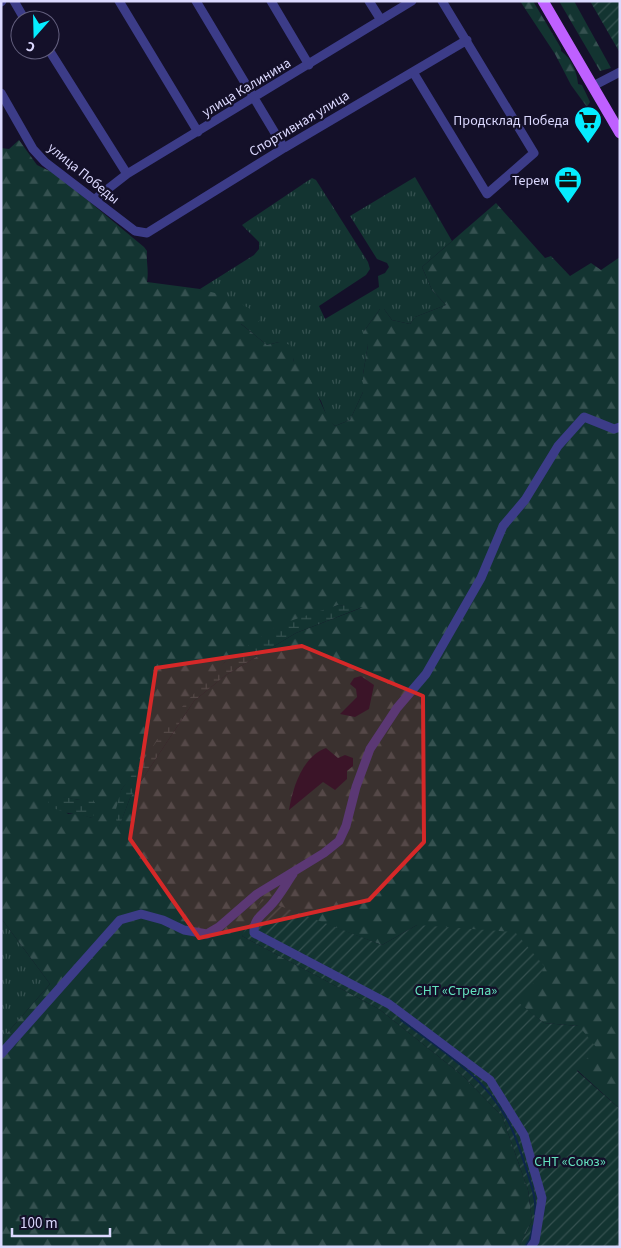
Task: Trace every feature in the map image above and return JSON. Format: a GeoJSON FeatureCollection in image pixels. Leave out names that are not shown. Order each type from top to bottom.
{"type":"FeatureCollection","features":[{"type":"Feature","properties":{"kind":"main road"},"geometry":{"type":"LineString","coordinates":[[543,1],[595,84],[620,119]]}},
{"type":"Feature","properties":{"kind":"main road"},"geometry":{"type":"LineString","coordinates":[[550,1],[620,132]]}},
{"type":"Feature","properties":{"kind":"street"},"geometry":{"type":"LineString","coordinates":[[119,1],[198,132]]}},
{"type":"Feature","properties":{"kind":"street"},"geometry":{"type":"LineString","coordinates":[[196,1],[284,148]]}},
{"type":"Feature","properties":{"kind":"street"},"geometry":{"type":"LineString","coordinates":[[270,1],[309,65]]}},
{"type":"Feature","properties":{"kind":"street"},"geometry":{"type":"LineString","coordinates":[[370,1],[381,20]]}},
{"type":"Feature","properties":{"kind":"street","name":"улица Калинина"},"geometry":{"type":"LineString","coordinates":[[95,199],[127,174],[412,1]]}},
{"type":"Feature","properties":{"kind":"street"},"geometry":{"type":"LineString","coordinates":[[413,72],[487,194],[534,153],[442,1]]}},
{"type":"Feature","properties":{"kind":"street","name":"Спортивная улица"},"geometry":{"type":"LineString","coordinates":[[147,232],[284,148],[467,40]]}},
{"type":"Feature","properties":{"kind":"street"},"geometry":{"type":"LineString","coordinates":[[55,60],[127,174]]}},
{"type":"Feature","properties":{"kind":"street"},"geometry":{"type":"LineString","coordinates":[[595,84],[620,72]]}},
{"type":"Feature","properties":{"kind":"street","name":"улица Победы"},"geometry":{"type":"LineString","coordinates":[[1,93],[33,148],[45,162],[135,231],[147,232]]}},
{"type":"Feature","properties":{"kind":"street"},"geometry":{"type":"LineString","coordinates":[[1,1054],[120,920],[141,914],[163,920],[184,930],[207,934],[219,928],[257,894],[295,872],[339,841],[346,826],[356,787],[370,749],[397,708],[426,674],[481,578],[503,526],[525,500],[558,446],[584,417],[614,429],[620,427]]}},
{"type":"Feature","properties":{"kind":"street"},"geometry":{"type":"LineString","coordinates":[[295,872],[272,904],[260,915],[254,926],[254,933],[389,1004],[490,1080],[524,1135],[542,1198],[535,1241],[531,1247]]}},
{"type":"Feature","properties":{"kind":"highlighted area"},"geometry":{"type":"Polygon","coordinates":[[[302,646],[423,696],[424,842],[369,900],[199,938],[130,839],[156,668],[302,646]]]}},
{"type":"Feature","properties":{"kind":"green space"},"geometry":{"type":"Polygon","coordinates":[[[520,1],[533,1],[561,51],[573,66],[578,84],[582,85],[590,102],[587,107],[571,85],[555,54],[520,1]]]}},
{"type":"Feature","properties":{"kind":"green space"},"geometry":{"type":"Polygon","coordinates":[[[559,1],[574,1],[611,68],[600,71],[559,1]]]}},
{"type":"Feature","properties":{"kind":"green space"},"geometry":{"type":"Polygon","coordinates":[[[590,1],[620,1],[620,53],[590,1]]]}},
{"type":"Feature","properties":{"kind":"green space"},"geometry":{"type":"Polygon","coordinates":[[[19,140],[37,165],[56,174],[144,247],[147,251],[147,282],[200,289],[226,296],[260,314],[259,321],[241,324],[267,345],[279,342],[291,345],[297,354],[293,358],[294,362],[307,374],[325,411],[335,426],[350,420],[363,392],[363,374],[368,345],[362,338],[364,331],[380,309],[384,309],[392,320],[410,324],[415,317],[446,305],[432,290],[422,267],[496,203],[545,258],[551,256],[570,276],[591,263],[601,270],[620,257],[620,1109],[577,1070],[579,1026],[544,1023],[417,925],[382,945],[272,904],[242,936],[379,1009],[463,1076],[502,1116],[528,1190],[532,1221],[519,1247],[1,1247],[1,1040],[50,984],[1,918],[1,148],[9,149],[19,140]],[[338,605],[225,662],[121,790],[118,829],[130,798],[194,701],[226,675],[296,633],[361,608],[338,605]],[[361,676],[354,678],[350,684],[356,689],[357,697],[340,714],[355,717],[369,709],[374,685],[361,676]],[[326,748],[311,758],[300,774],[289,810],[323,782],[335,790],[347,779],[347,771],[353,766],[353,758],[345,755],[338,758],[326,748]],[[52,796],[68,814],[80,814],[92,818],[93,800],[52,796]]]}},
{"type":"Feature","properties":{"kind":"green space"},"geometry":{"type":"Polygon","coordinates":[[[415,177],[452,241],[422,267],[432,290],[446,305],[415,317],[410,324],[392,320],[384,309],[380,309],[364,331],[368,345],[363,374],[363,392],[350,420],[335,426],[328,420],[321,401],[294,363],[293,358],[279,342],[267,345],[240,323],[259,314],[200,289],[254,255],[259,249],[259,242],[242,225],[312,178],[316,180],[368,262],[370,269],[366,275],[319,306],[325,319],[379,287],[378,276],[385,273],[389,267],[387,263],[377,259],[350,216],[415,177]]]}},
{"type":"Feature","properties":{"kind":"green space"},"geometry":{"type":"Polygon","coordinates":[[[338,605],[363,607],[296,633],[226,675],[194,701],[130,798],[118,830],[115,813],[121,790],[185,703],[225,662],[278,625],[338,605]]]}},
{"type":"Feature","properties":{"kind":"green space"},"geometry":{"type":"Polygon","coordinates":[[[52,795],[80,800],[93,800],[98,807],[92,818],[65,812],[49,805],[48,800],[52,795]]]}},
{"type":"Feature","properties":{"kind":"green space","name":"СНТ «Стрела»"},"geometry":{"type":"Polygon","coordinates":[[[262,899],[382,945],[417,925],[515,932],[545,967],[519,1003],[544,1023],[579,1026],[596,1047],[577,1071],[620,1109],[620,1247],[519,1247],[532,1221],[528,1190],[502,1116],[463,1076],[379,1009],[242,936],[262,899]]]}},
{"type":"Feature","properties":{"kind":"green space"},"geometry":{"type":"Polygon","coordinates":[[[1,918],[50,984],[1,1040],[1,918]]]}},
{"type":"Feature","properties":{"kind":"waterway"},"geometry":{"type":"LineString","coordinates":[[401,1020],[474,1076],[497,1104],[510,1124],[515,1136],[533,1190],[535,1214]]}},
{"type":"Feature","properties":{"kind":"waterway"},"geometry":{"type":"LineString","coordinates":[[525,1247],[530,1239],[533,1226]]}},
{"type":"Feature","properties":{"kind":"place","name":"Продсклад Победа"},"geometry":{"type":"Point","coordinates":[588,144]}},
{"type":"Feature","properties":{"kind":"place","name":"Терем"},"geometry":{"type":"Point","coordinates":[568,204]}},
{"type":"Feature","properties":{"kind":"park label","name":"СНТ «Союз»"},"geometry":{"type":"Point","coordinates":[570,1161]}}]}
